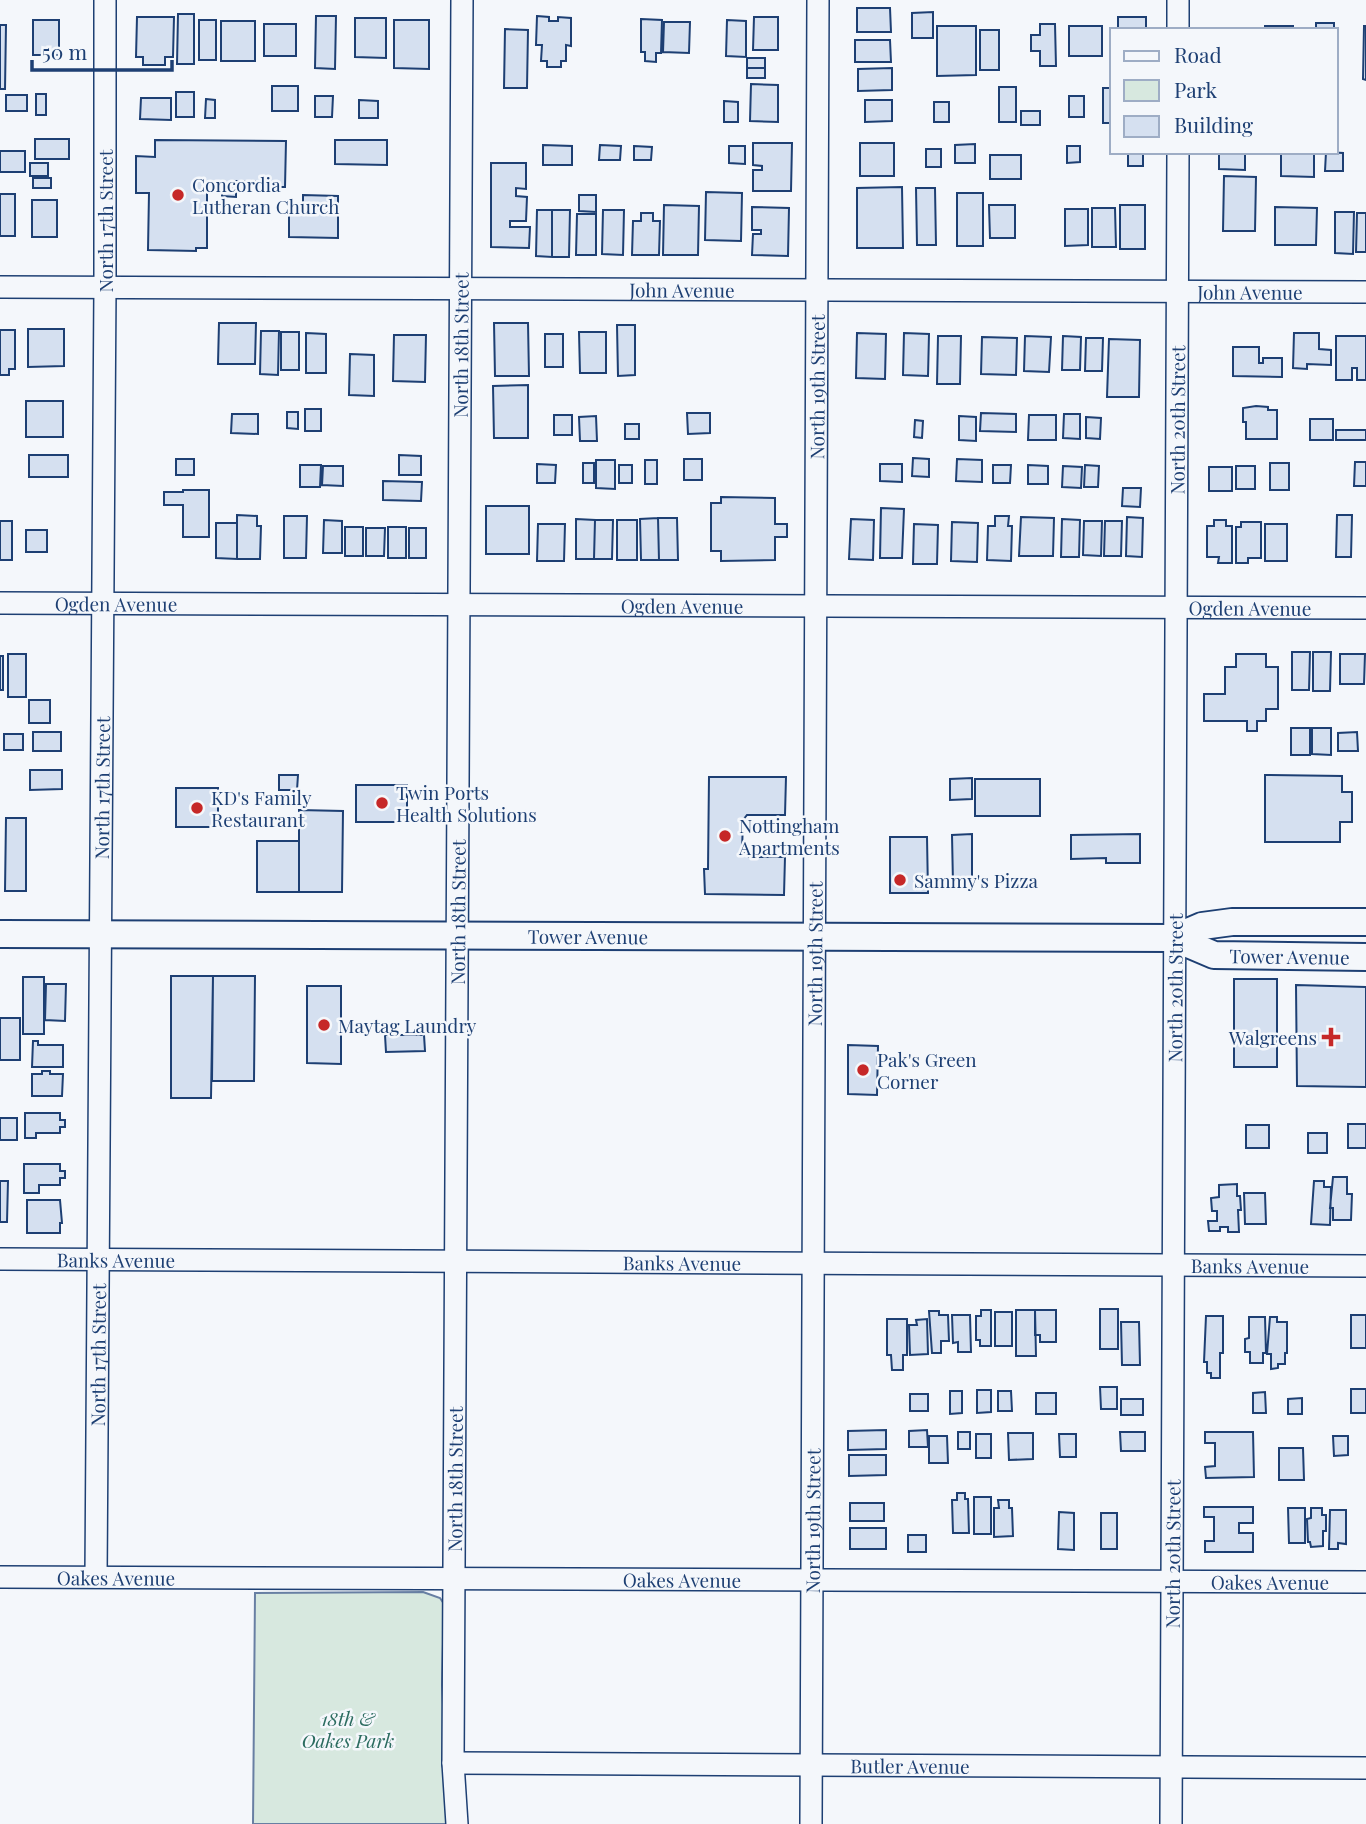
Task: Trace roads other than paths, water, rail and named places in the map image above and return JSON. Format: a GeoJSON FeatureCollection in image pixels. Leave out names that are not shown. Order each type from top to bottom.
{"type":"FeatureCollection","features":[{"type":"Feature","properties":{"kind":"main road","name":"Tower Avenue"},"geometry":{"type":"LineString","coordinates":[[1174,938],[1202,926],[1232,922],[1366,922]]}},
{"type":"Feature","properties":{"kind":"main road","name":"Tower Avenue"},"geometry":{"type":"LineString","coordinates":[[0,933],[1174,938],[1214,955],[1366,957]]}},
{"type":"Feature","properties":{"kind":"street","name":"North 17th Street"},"geometry":{"type":"LineString","coordinates":[[96,1577],[105,0]]}},
{"type":"Feature","properties":{"kind":"street","name":"North 18th Street"},"geometry":{"type":"LineString","coordinates":[[457,1824],[453,1763],[462,0]]}},
{"type":"Feature","properties":{"kind":"street","name":"North 19th Street"},"geometry":{"type":"LineString","coordinates":[[811,1824],[818,0]]}},
{"type":"Feature","properties":{"kind":"street"},"geometry":{"type":"LineString","coordinates":[[1178,0],[1178,28]]}},
{"type":"Feature","properties":{"kind":"street","name":"North 20th Street"},"geometry":{"type":"LineString","coordinates":[[1171,1824],[1178,154]]}},
{"type":"Feature","properties":{"kind":"street","name":"John Avenue"},"geometry":{"type":"LineString","coordinates":[[0,287],[1366,292]]}},
{"type":"Feature","properties":{"kind":"street","name":"Ogden Avenue"},"geometry":{"type":"LineString","coordinates":[[0,603],[1366,608]]}},
{"type":"Feature","properties":{"kind":"street","name":"Banks Avenue"},"geometry":{"type":"LineString","coordinates":[[0,1259],[1366,1266]]}},
{"type":"Feature","properties":{"kind":"street","name":"Oakes Avenue"},"geometry":{"type":"LineString","coordinates":[[0,1577],[1366,1582]]}},
{"type":"Feature","properties":{"kind":"street","name":"Butler Avenue"},"geometry":{"type":"LineString","coordinates":[[453,1763],[1366,1768]]}},
{"type":"Feature","properties":{"kind":"place","name":"Concordia Lutheran Church"},"geometry":{"type":"Point","coordinates":[178,195]}},
{"type":"Feature","properties":{"kind":"place","name":"Twin Ports Health Solutions"},"geometry":{"type":"Point","coordinates":[382,803]}},
{"type":"Feature","properties":{"kind":"place","name":"KD's Family Restaurant"},"geometry":{"type":"Point","coordinates":[197,808]}},
{"type":"Feature","properties":{"kind":"place","name":"Nottingham Apartments"},"geometry":{"type":"Point","coordinates":[725,836]}},
{"type":"Feature","properties":{"kind":"place","name":"Sammy's Pizza"},"geometry":{"type":"Point","coordinates":[900,880]}},
{"type":"Feature","properties":{"kind":"place","name":"Maytag Laundry"},"geometry":{"type":"Point","coordinates":[324,1025]}},
{"type":"Feature","properties":{"kind":"place","name":"Walgreens"},"geometry":{"type":"Point","coordinates":[1331,1037]}},
{"type":"Feature","properties":{"kind":"place","name":"Pak's Green Corner"},"geometry":{"type":"Point","coordinates":[863,1070]}},
{"type":"Feature","properties":{"kind":"park label","name":"18th & Oakes Park"},"geometry":{"type":"Point","coordinates":[348,1729]}}]}
